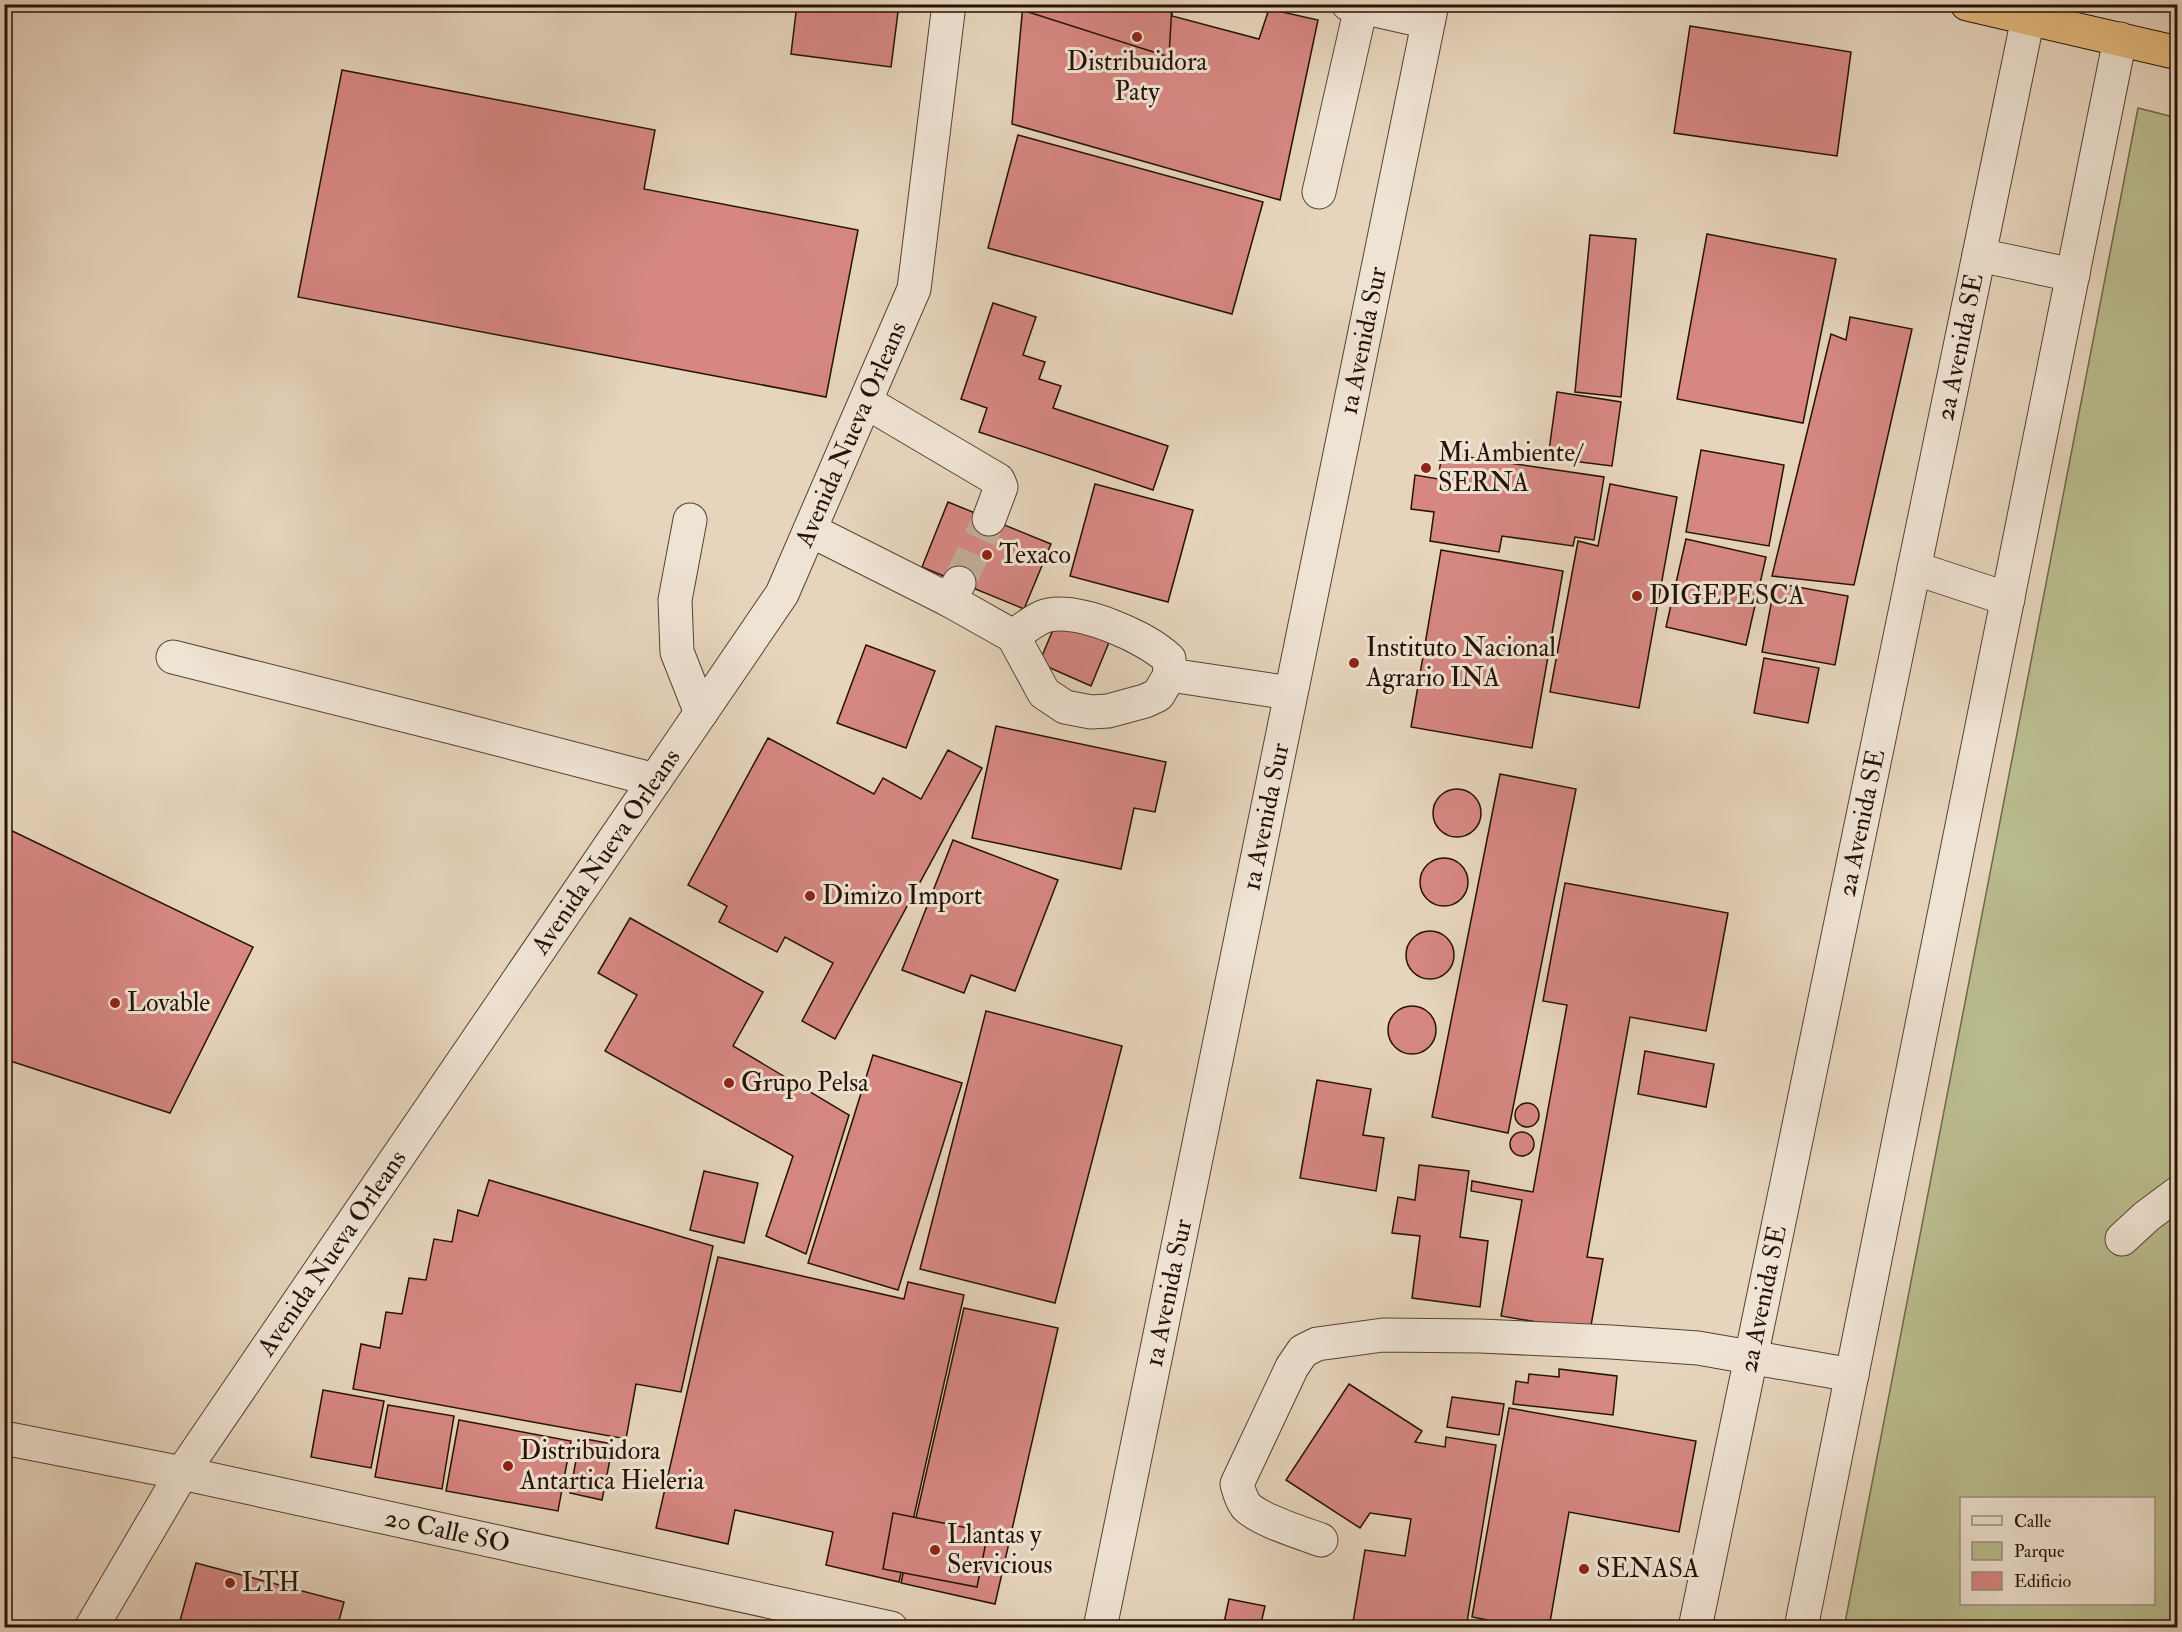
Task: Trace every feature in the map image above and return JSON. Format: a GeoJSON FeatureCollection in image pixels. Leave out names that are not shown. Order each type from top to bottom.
{"type":"FeatureCollection","features":[{"type":"Feature","properties":{"kind":"highway"},"geometry":{"type":"LineString","coordinates":[[1967,4],[2178,52]]}},
{"type":"Feature","properties":{"kind":"street","name":"Avenida Nueva Orleans"},"geometry":{"type":"LineString","coordinates":[[91,1628],[182,1473],[782,594],[914,289],[949,4]]}},
{"type":"Feature","properties":{"kind":"street"},"geometry":{"type":"LineString","coordinates":[[1319,192],[1355,6],[1430,13]]}},
{"type":"Feature","properties":{"kind":"street","name":"1a Avenida Sur"},"geometry":{"type":"LineString","coordinates":[[1100,1628],[1430,13]]}},
{"type":"Feature","properties":{"kind":"street","name":"2a Avenida SE"},"geometry":{"type":"LineString","coordinates":[[1695,1628],[2028,18]]}},
{"type":"Feature","properties":{"kind":"street"},"geometry":{"type":"LineString","coordinates":[[1801,1628],[2120,39]]}},
{"type":"Feature","properties":{"kind":"street"},"geometry":{"type":"LineString","coordinates":[[1979,255],[2073,275]]}},
{"type":"Feature","properties":{"kind":"street"},"geometry":{"type":"LineString","coordinates":[[866,402],[998,480],[1001,487],[989,519]]}},
{"type":"Feature","properties":{"kind":"street"},"geometry":{"type":"LineString","coordinates":[[690,520],[675,600],[677,652],[701,713]]}},
{"type":"Feature","properties":{"kind":"street"},"geometry":{"type":"LineString","coordinates":[[810,530],[954,591],[1013,636],[1044,693],[1065,707],[1091,712],[1108,711],[1145,701],[1158,695],[1170,675],[1169,659],[1157,648],[1105,624],[1071,614],[1047,615],[1013,636]]}},
{"type":"Feature","properties":{"kind":"street"},"geometry":{"type":"LineString","coordinates":[[1914,568],[2008,599]]}},
{"type":"Feature","properties":{"kind":"street"},"geometry":{"type":"LineString","coordinates":[[173,657],[463,729],[655,780]]}},
{"type":"Feature","properties":{"kind":"street"},"geometry":{"type":"LineString","coordinates":[[1170,675],[1290,693]]}},
{"type":"Feature","properties":{"kind":"street"},"geometry":{"type":"LineString","coordinates":[[2122,1239],[2147,1216],[2178,1193]]}},
{"type":"Feature","properties":{"kind":"street"},"geometry":{"type":"LineString","coordinates":[[1321,1540],[1276,1523],[1247,1507],[1239,1494],[1237,1484],[1292,1367],[1303,1351],[1317,1344],[1383,1335],[1480,1336],[1611,1342],[1698,1348],[1852,1375]]}},
{"type":"Feature","properties":{"kind":"street","name":"20 Calle SO"},"geometry":{"type":"LineString","coordinates":[[4,1438],[182,1473],[891,1628]]}},
{"type":"Feature","properties":{"kind":"green space"},"geometry":{"type":"Polygon","coordinates":[[[2138,108],[2178,118],[2177,1627],[1844,1628],[2138,108]]]}},
{"type":"Feature","properties":{"kind":"building"},"geometry":{"type":"Polygon","coordinates":[[[797,4],[899,4],[891,67],[791,54],[797,4]]]}},
{"type":"Feature","properties":{"kind":"building"},"geometry":{"type":"Polygon","coordinates":[[[1023,4],[1172,4],[1172,16],[1259,39],[1269,9],[1318,20],[1280,200],[1012,124],[1023,4]]]}},
{"type":"Feature","properties":{"kind":"building","name":"Distribuidora Paty"},"geometry":{"type":"Polygon","coordinates":[[[1026,4],[1172,4],[1169,57],[1025,11],[1026,4]]]}},
{"type":"Feature","properties":{"kind":"building"},"geometry":{"type":"Polygon","coordinates":[[[1690,26],[1851,52],[1837,156],[1674,133],[1690,26]]]}},
{"type":"Feature","properties":{"kind":"building"},"geometry":{"type":"Polygon","coordinates":[[[342,70],[655,130],[644,189],[858,230],[826,397],[298,297],[342,70]]]}},
{"type":"Feature","properties":{"kind":"building"},"geometry":{"type":"Polygon","coordinates":[[[1018,135],[1263,202],[1232,314],[988,248],[1018,135]]]}},
{"type":"Feature","properties":{"kind":"building"},"geometry":{"type":"Polygon","coordinates":[[[1707,234],[1836,259],[1803,423],[1677,399],[1707,234]]]}},
{"type":"Feature","properties":{"kind":"building"},"geometry":{"type":"Polygon","coordinates":[[[1590,235],[1636,239],[1621,397],[1575,392],[1590,235]]]}},
{"type":"Feature","properties":{"kind":"building"},"geometry":{"type":"Polygon","coordinates":[[[993,303],[1036,317],[1023,355],[1045,362],[1039,379],[1061,386],[1053,408],[1168,446],[1153,490],[979,432],[987,408],[961,399],[993,303]]]}},
{"type":"Feature","properties":{"kind":"building"},"geometry":{"type":"Polygon","coordinates":[[[1850,317],[1912,329],[1854,585],[1772,576],[1831,334],[1846,340],[1850,317]]]}},
{"type":"Feature","properties":{"kind":"building"},"geometry":{"type":"Polygon","coordinates":[[[1557,392],[1621,402],[1612,466],[1548,458],[1557,392]]]}},
{"type":"Feature","properties":{"kind":"building"},"geometry":{"type":"Polygon","coordinates":[[[1701,450],[1784,465],[1769,546],[1686,532],[1701,450]]]}},
{"type":"Feature","properties":{"kind":"building"},"geometry":{"type":"Polygon","coordinates":[[[1442,453],[1604,477],[1594,540],[1575,537],[1573,546],[1502,536],[1499,552],[1430,541],[1434,512],[1411,509],[1415,475],[1438,479],[1442,453]]]}},
{"type":"Feature","properties":{"kind":"building"},"geometry":{"type":"Polygon","coordinates":[[[1095,484],[1193,510],[1168,602],[1070,576],[1095,484]]]}},
{"type":"Feature","properties":{"kind":"building"},"geometry":{"type":"Polygon","coordinates":[[[1610,484],[1677,497],[1639,708],[1550,692],[1578,541],[1598,546],[1610,484]]]}},
{"type":"Feature","properties":{"kind":"building","name":"Texaco"},"geometry":{"type":"Polygon","coordinates":[[[948,502],[1051,544],[1024,609],[922,567],[948,502]]]}},
{"type":"Feature","properties":{"kind":"building"},"geometry":{"type":"Polygon","coordinates":[[[1686,539],[1766,557],[1746,645],[1666,627],[1686,539]]]}},
{"type":"Feature","properties":{"kind":"building"},"geometry":{"type":"Polygon","coordinates":[[[1441,550],[1563,571],[1532,748],[1411,727],[1441,550]]]}},
{"type":"Feature","properties":{"kind":"building"},"geometry":{"type":"Polygon","coordinates":[[[1775,583],[1848,596],[1835,665],[1762,652],[1775,583]]]}},
{"type":"Feature","properties":{"kind":"building","name":"Texaco"},"geometry":{"type":"Polygon","coordinates":[[[1058,618],[1110,640],[1091,686],[1039,663],[1058,618]]]}},
{"type":"Feature","properties":{"kind":"building"},"geometry":{"type":"Polygon","coordinates":[[[866,645],[935,671],[906,748],[837,723],[866,645]]]}},
{"type":"Feature","properties":{"kind":"building"},"geometry":{"type":"Polygon","coordinates":[[[1764,658],[1819,668],[1808,723],[1754,713],[1764,658]]]}},
{"type":"Feature","properties":{"kind":"building"},"geometry":{"type":"Polygon","coordinates":[[[996,726],[1166,762],[1155,812],[1134,808],[1121,869],[972,838],[996,726]]]}},
{"type":"Feature","properties":{"kind":"building","name":"Dimizo Import"},"geometry":{"type":"Polygon","coordinates":[[[768,738],[874,794],[883,778],[921,799],[948,750],[982,768],[835,1039],[802,1021],[833,963],[785,937],[777,952],[719,922],[727,906],[688,885],[768,738]]]}},
{"type":"Feature","properties":{"kind":"building"},"geometry":{"type":"Polygon","coordinates":[[[1500,774],[1576,789],[1508,1133],[1432,1117],[1500,774]]]}},
{"type":"Feature","properties":{"kind":"building"},"geometry":{"type":"Polygon","coordinates":[[[1457,789],[1474,796],[1481,813],[1474,830],[1457,837],[1440,830],[1433,813],[1440,796],[1457,789]]]}},
{"type":"Feature","properties":{"kind":"building","name":"Lovable"},"geometry":{"type":"Polygon","coordinates":[[[4,827],[253,947],[170,1113],[4,1059],[4,827]]]}},
{"type":"Feature","properties":{"kind":"building"},"geometry":{"type":"Polygon","coordinates":[[[953,840],[1058,880],[1015,991],[971,975],[964,993],[902,970],[953,840]]]}},
{"type":"Feature","properties":{"kind":"building"},"geometry":{"type":"Polygon","coordinates":[[[1439,858],[1449,858],[1461,865],[1468,877],[1468,887],[1461,899],[1449,906],[1439,906],[1424,895],[1420,887],[1420,877],[1431,862],[1439,858]]]}},
{"type":"Feature","properties":{"kind":"building"},"geometry":{"type":"Polygon","coordinates":[[[1565,883],[1728,913],[1706,1031],[1630,1017],[1587,1257],[1603,1259],[1590,1331],[1501,1316],[1522,1200],[1471,1191],[1472,1181],[1533,1192],[1567,1005],[1543,1001],[1565,883]]]}},
{"type":"Feature","properties":{"kind":"building","name":"Grupo Pelsa"},"geometry":{"type":"Polygon","coordinates":[[[630,918],[763,992],[733,1046],[849,1115],[806,1254],[766,1236],[793,1156],[605,1051],[637,995],[598,973],[630,918]]]}},
{"type":"Feature","properties":{"kind":"building"},"geometry":{"type":"Polygon","coordinates":[[[1430,931],[1447,938],[1454,955],[1447,972],[1430,979],[1413,972],[1406,955],[1413,938],[1430,931]]]}},
{"type":"Feature","properties":{"kind":"building"},"geometry":{"type":"Polygon","coordinates":[[[1412,1006],[1429,1013],[1436,1030],[1429,1047],[1412,1054],[1395,1047],[1388,1030],[1395,1013],[1412,1006]]]}},
{"type":"Feature","properties":{"kind":"building"},"geometry":{"type":"Polygon","coordinates":[[[986,1011],[1122,1046],[1055,1303],[920,1269],[986,1011]]]}},
{"type":"Feature","properties":{"kind":"building"},"geometry":{"type":"Polygon","coordinates":[[[1645,1051],[1714,1064],[1706,1107],[1638,1094],[1645,1051]]]}},
{"type":"Feature","properties":{"kind":"building"},"geometry":{"type":"Polygon","coordinates":[[[873,1055],[962,1083],[898,1290],[808,1263],[873,1055]]]}},
{"type":"Feature","properties":{"kind":"building"},"geometry":{"type":"Polygon","coordinates":[[[1317,1080],[1371,1089],[1363,1135],[1384,1138],[1376,1191],[1300,1178],[1317,1080]]]}},
{"type":"Feature","properties":{"kind":"building"},"geometry":{"type":"Polygon","coordinates":[[[1527,1103],[1536,1106],[1539,1115],[1536,1124],[1527,1127],[1518,1124],[1515,1115],[1518,1106],[1527,1103]]]}},
{"type":"Feature","properties":{"kind":"building"},"geometry":{"type":"Polygon","coordinates":[[[1522,1132],[1531,1135],[1534,1144],[1531,1153],[1522,1156],[1513,1153],[1510,1144],[1513,1135],[1522,1132]]]}},
{"type":"Feature","properties":{"kind":"building"},"geometry":{"type":"Polygon","coordinates":[[[1419,1165],[1469,1171],[1460,1237],[1488,1241],[1480,1307],[1412,1298],[1420,1236],[1392,1233],[1398,1197],[1415,1200],[1419,1165]]]}},
{"type":"Feature","properties":{"kind":"building"},"geometry":{"type":"Polygon","coordinates":[[[704,1171],[758,1183],[744,1243],[690,1230],[704,1171]]]}},
{"type":"Feature","properties":{"kind":"building"},"geometry":{"type":"Polygon","coordinates":[[[489,1180],[713,1246],[681,1392],[636,1384],[626,1439],[353,1389],[361,1344],[380,1348],[386,1312],[402,1314],[409,1278],[426,1280],[434,1239],[452,1242],[458,1210],[478,1216],[489,1180]]]}},
{"type":"Feature","properties":{"kind":"building"},"geometry":{"type":"Polygon","coordinates":[[[718,1257],[904,1299],[908,1282],[964,1295],[899,1582],[826,1565],[833,1532],[735,1510],[728,1544],[656,1528],[718,1257]]]}},
{"type":"Feature","properties":{"kind":"building"},"geometry":{"type":"Polygon","coordinates":[[[964,1308],[1058,1328],[995,1604],[901,1583],[964,1308]]]}},
{"type":"Feature","properties":{"kind":"building"},"geometry":{"type":"Polygon","coordinates":[[[1559,1369],[1617,1376],[1613,1415],[1513,1404],[1516,1381],[1528,1383],[1529,1374],[1559,1377],[1559,1369]]]}},
{"type":"Feature","properties":{"kind":"building"},"geometry":{"type":"Polygon","coordinates":[[[1349,1384],[1422,1431],[1415,1442],[1445,1447],[1446,1437],[1496,1445],[1466,1628],[1436,1628],[1407,1623],[1407,1628],[1352,1628],[1365,1550],[1405,1556],[1411,1519],[1370,1513],[1360,1528],[1286,1480],[1349,1384]]]}},
{"type":"Feature","properties":{"kind":"building"},"geometry":{"type":"Polygon","coordinates":[[[323,1390],[384,1401],[371,1468],[311,1457],[323,1390]]]}},
{"type":"Feature","properties":{"kind":"building"},"geometry":{"type":"Polygon","coordinates":[[[1452,1397],[1504,1404],[1499,1435],[1447,1427],[1452,1397]]]}},
{"type":"Feature","properties":{"kind":"building"},"geometry":{"type":"Polygon","coordinates":[[[388,1405],[454,1416],[442,1489],[375,1477],[388,1405]]]}},
{"type":"Feature","properties":{"kind":"building"},"geometry":{"type":"Polygon","coordinates":[[[1509,1408],[1696,1441],[1679,1532],[1569,1512],[1549,1628],[1530,1628],[1472,1617],[1509,1408]]]}},
{"type":"Feature","properties":{"kind":"building","name":"Distribuidora Antartica Hieleria"},"geometry":{"type":"Polygon","coordinates":[[[459,1420],[571,1441],[558,1511],[446,1491],[459,1420]]]}},
{"type":"Feature","properties":{"kind":"building"},"geometry":{"type":"Polygon","coordinates":[[[580,1438],[613,1444],[602,1500],[570,1493],[580,1438]]]}},
{"type":"Feature","properties":{"kind":"building","name":"Llantas y Servicious"},"geometry":{"type":"Polygon","coordinates":[[[893,1513],[988,1532],[977,1587],[883,1569],[893,1513]]]}},
{"type":"Feature","properties":{"kind":"building","name":"LTH"},"geometry":{"type":"Polygon","coordinates":[[[196,1563],[344,1602],[337,1628],[178,1628],[196,1563]]]}},
{"type":"Feature","properties":{"kind":"building"},"geometry":{"type":"Polygon","coordinates":[[[1229,1599],[1265,1606],[1260,1628],[1223,1628],[1229,1599]]]}},
{"type":"Feature","properties":{"kind":"tunnel"},"geometry":{"type":"LineString","coordinates":[[959,583],[989,519]]}},
{"type":"Feature","properties":{"kind":"place","name":"Distribuidora Paty"},"geometry":{"type":"Point","coordinates":[1137,37]}},
{"type":"Feature","properties":{"kind":"place","name":"Mi Ambiente/ SERNA"},"geometry":{"type":"Point","coordinates":[1426,468]}},
{"type":"Feature","properties":{"kind":"place","name":"Texaco"},"geometry":{"type":"Point","coordinates":[987,555]}},
{"type":"Feature","properties":{"kind":"place","name":"DIGEPESCA"},"geometry":{"type":"Point","coordinates":[1637,596]}},
{"type":"Feature","properties":{"kind":"place","name":"Instituto Nacional Agrario INA"},"geometry":{"type":"Point","coordinates":[1354,663]}},
{"type":"Feature","properties":{"kind":"place","name":"Dimizo Import"},"geometry":{"type":"Point","coordinates":[810,896]}},
{"type":"Feature","properties":{"kind":"place","name":"Lovable"},"geometry":{"type":"Point","coordinates":[115,1003]}},
{"type":"Feature","properties":{"kind":"place","name":"Grupo Pelsa"},"geometry":{"type":"Point","coordinates":[729,1083]}},
{"type":"Feature","properties":{"kind":"place","name":"Distribuidora Antartica Hieleria"},"geometry":{"type":"Point","coordinates":[508,1466]}},
{"type":"Feature","properties":{"kind":"place","name":"Llantas y Servicious"},"geometry":{"type":"Point","coordinates":[935,1550]}},
{"type":"Feature","properties":{"kind":"place","name":"SENASA"},"geometry":{"type":"Point","coordinates":[1584,1569]}},
{"type":"Feature","properties":{"kind":"place","name":"LTH"},"geometry":{"type":"Point","coordinates":[230,1583]}}]}
